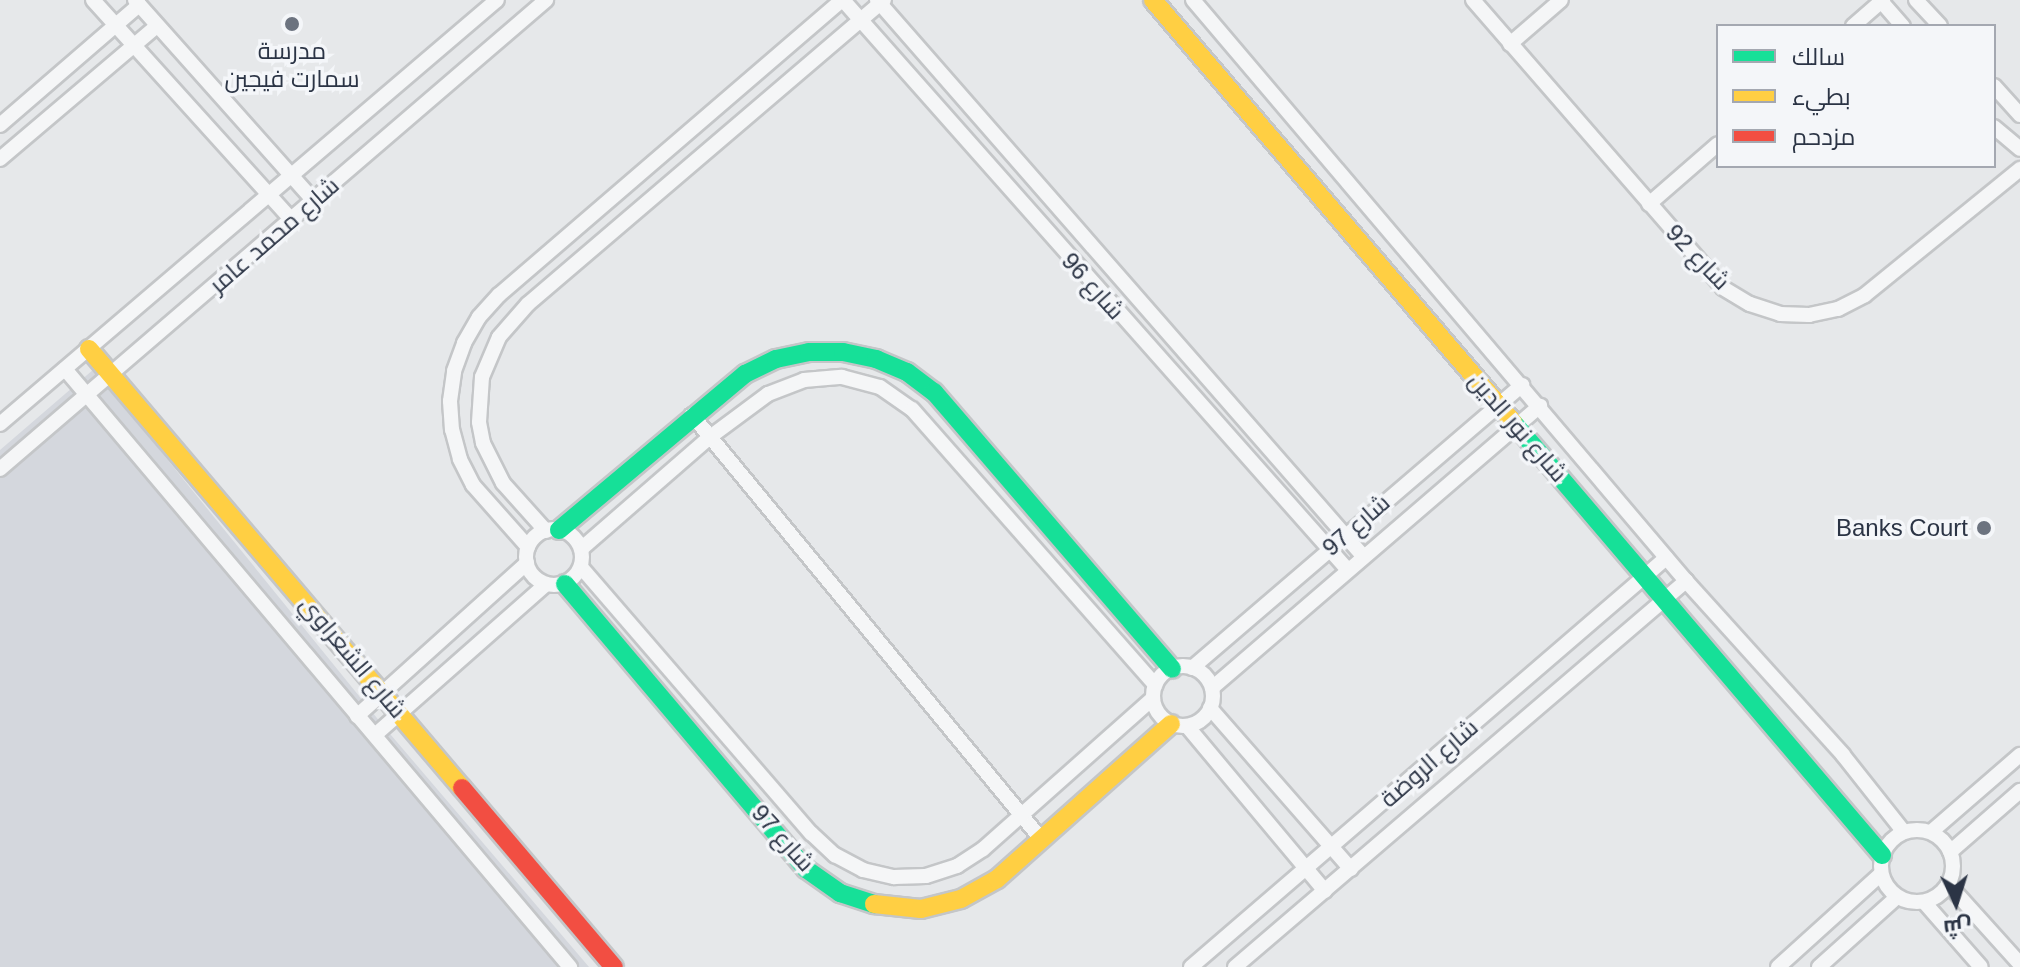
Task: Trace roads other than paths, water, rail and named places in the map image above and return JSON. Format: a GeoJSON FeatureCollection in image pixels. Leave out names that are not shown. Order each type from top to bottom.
{"type":"FeatureCollection","features":[{"type":"Feature","properties":{"kind":"street"},"geometry":{"type":"LineString","coordinates":[[93,0],[292,220]]}},
{"type":"Feature","properties":{"kind":"street","name":"شارع محمد عامر"},"geometry":{"type":"LineString","coordinates":[[0,424],[497,0]]}},
{"type":"Feature","properties":{"kind":"street","name":"شارع محمد عامر"},"geometry":{"type":"LineString","coordinates":[[0,469],[546,0]]}},
{"type":"Feature","properties":{"kind":"street"},"geometry":{"type":"LineString","coordinates":[[528,547],[473,485],[460,459],[452,430],[450,401],[454,371],[464,343],[479,317],[499,295],[843,0]]}},
{"type":"Feature","properties":{"kind":"street","name":"شارع 96"},"geometry":{"type":"LineString","coordinates":[[843,0],[1347,569]]}},
{"type":"Feature","properties":{"kind":"street","name":"شارع نور الدين"},"geometry":{"type":"LineString","coordinates":[[1153,0],[1665,599],[1881,864]]}},
{"type":"Feature","properties":{"kind":"street","name":"شارع نور الدين"},"geometry":{"type":"LineString","coordinates":[[1193,0],[1666,558],[1843,755],[1904,832]]}},
{"type":"Feature","properties":{"kind":"street","name":"شارع 92"},"geometry":{"type":"LineString","coordinates":[[1473,0],[1723,288],[1765,309],[1809,315],[1838,309],[1865,295],[2020,169]]}},
{"type":"Feature","properties":{"kind":"street"},"geometry":{"type":"LineString","coordinates":[[1510,44],[1561,0]]}},
{"type":"Feature","properties":{"kind":"street"},"geometry":{"type":"LineString","coordinates":[[1916,0],[1938,24]]}},
{"type":"Feature","properties":{"kind":"street"},"geometry":{"type":"LineString","coordinates":[[375,735],[555,584],[581,567],[581,549],[573,536],[553,530],[503,483],[483,443],[478,399],[488,356],[499,337],[528,304],[881,1]]}},
{"type":"Feature","properties":{"kind":"street","name":"شارع 96"},"geometry":{"type":"LineString","coordinates":[[881,1],[1363,556]]}},
{"type":"Feature","properties":{"kind":"street"},"geometry":{"type":"LineString","coordinates":[[1855,24],[1881,1],[1901,24]]}},
{"type":"Feature","properties":{"kind":"street"},"geometry":{"type":"LineString","coordinates":[[0,125],[115,26],[137,3],[314,201]]}},
{"type":"Feature","properties":{"kind":"street"},"geometry":{"type":"LineString","coordinates":[[0,159],[157,26]]}},
{"type":"Feature","properties":{"kind":"street"},"geometry":{"type":"LineString","coordinates":[[1996,88],[2020,115]]}},
{"type":"Feature","properties":{"kind":"street"},"geometry":{"type":"LineString","coordinates":[[1996,129],[2020,149]]}},
{"type":"Feature","properties":{"kind":"street"},"geometry":{"type":"LineString","coordinates":[[1649,204],[1716,146]]}},
{"type":"Feature","properties":{"kind":"street","name":"شارع الشعراوي"},"geometry":{"type":"LineString","coordinates":[[89,349],[614,967]]}},
{"type":"Feature","properties":{"kind":"street"},"geometry":{"type":"LineString","coordinates":[[555,584],[537,580],[527,563],[528,547],[535,537],[553,530],[745,374],[776,359],[809,352],[843,352],[876,359],[907,372],[934,392],[1172,669]]}},
{"type":"Feature","properties":{"kind":"street","name":"شارع الشعراوي"},"geometry":{"type":"LineString","coordinates":[[65,369],[570,967]]}},
{"type":"Feature","properties":{"kind":"street"},"geometry":{"type":"LineString","coordinates":[[581,549],[710,437],[768,394],[804,380],[842,377],[880,387],[912,409],[1154,692],[1159,713],[1179,725],[1325,891]]}},
{"type":"Feature","properties":{"kind":"street","name":"شارع 97"},"geometry":{"type":"LineString","coordinates":[[1192,668],[1344,534],[1522,385]]}},
{"type":"Feature","properties":{"kind":"street","name":"شارع 97"},"geometry":{"type":"LineString","coordinates":[[1212,688],[1540,406]]}},
{"type":"Feature","properties":{"kind":"street"},"geometry":{"type":"LineString","coordinates":[[692,415],[1042,840]]}},
{"type":"Feature","properties":{"kind":"street","name":"شارع الروضة"},"geometry":{"type":"LineString","coordinates":[[1191,967],[1666,558]]}},
{"type":"Feature","properties":{"kind":"street"},"geometry":{"type":"LineString","coordinates":[[357,716],[527,563]]}},
{"type":"Feature","properties":{"kind":"street","name":"شارع 97"},"geometry":{"type":"LineString","coordinates":[[581,567],[811,833],[835,855],[863,870],[883,875],[926,876],[957,866],[1022,817],[1154,692]]}},
{"type":"Feature","properties":{"kind":"street","name":"شارع الروضة"},"geometry":{"type":"LineString","coordinates":[[1235,967],[1686,581]]}},
{"type":"Feature","properties":{"kind":"street","name":"شارع 97"},"geometry":{"type":"LineString","coordinates":[[555,584],[806,869],[840,893],[879,906],[921,909],[961,899],[997,879],[1179,725]]}},
{"type":"Feature","properties":{"kind":"street"},"geometry":{"type":"LineString","coordinates":[[1154,692],[1172,669],[1192,668],[1204,675],[1212,688],[1210,708],[1201,720],[1179,725]]}},
{"type":"Feature","properties":{"kind":"street"},"geometry":{"type":"LineString","coordinates":[[1210,708],[1351,869]]}},
{"type":"Feature","properties":{"kind":"street"},"geometry":{"type":"LineString","coordinates":[[1778,967],[1881,864],[1890,841],[1904,832],[1931,832],[2020,755]]}},
{"type":"Feature","properties":{"kind":"street"},"geometry":{"type":"LineString","coordinates":[[1950,852],[2020,791]]}},
{"type":"Feature","properties":{"kind":"street"},"geometry":{"type":"LineString","coordinates":[[1897,897],[1924,902],[1938,896],[1948,884],[1953,868],[1950,852],[1931,832]]}},
{"type":"Feature","properties":{"kind":"street"},"geometry":{"type":"LineString","coordinates":[[1881,864],[1897,897]]}},
{"type":"Feature","properties":{"kind":"street"},"geometry":{"type":"LineString","coordinates":[[1948,884],[2020,964]]}},
{"type":"Feature","properties":{"kind":"street"},"geometry":{"type":"LineString","coordinates":[[1819,967],[1897,897]]}},
{"type":"Feature","properties":{"kind":"street"},"geometry":{"type":"LineString","coordinates":[[1924,902],[1981,967]]}},
{"type":"Feature","properties":{"kind":"place","name":"مدرسة سمارت فيجين"},"geometry":{"type":"Point","coordinates":[292,24]}},
{"type":"Feature","properties":{"kind":"place","name":"Banks Court"},"geometry":{"type":"Point","coordinates":[1984,528]}}]}
